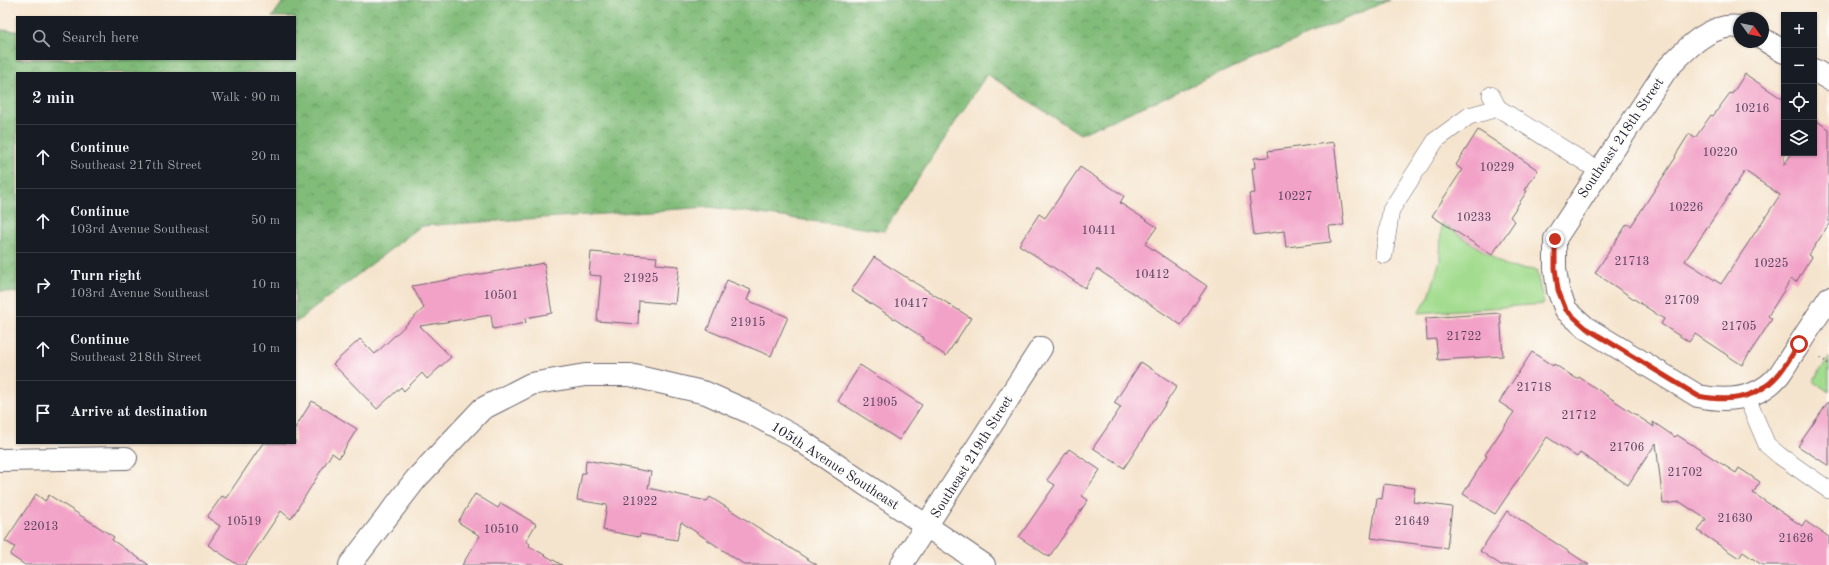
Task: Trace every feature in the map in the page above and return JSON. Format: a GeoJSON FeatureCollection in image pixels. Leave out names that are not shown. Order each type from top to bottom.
{"type":"FeatureCollection","features":[{"type":"Feature","properties":{"kind":"street","name":"Southeast 218th Street"},"geometry":{"type":"LineString","coordinates":[[1730,28],[1702,36],[1685,50],[1666,70],[1599,171],[1555,239],[1555,268],[1558,290],[1566,310],[1586,328],[1698,396],[1718,400],[1735,399],[1766,387],[1779,375],[1829,298]]}},
{"type":"Feature","properties":{"kind":"street"},"geometry":{"type":"LineString","coordinates":[[1769,43],[1781,50]]}},
{"type":"Feature","properties":{"kind":"street"},"geometry":{"type":"LineString","coordinates":[[1817,72],[1829,79]]}},
{"type":"Feature","properties":{"kind":"street","name":"Southeast 219th Street"},"geometry":{"type":"LineString","coordinates":[[901,565],[1041,348]]}},
{"type":"Feature","properties":{"kind":"street","name":"105th Avenue Southeast"},"geometry":{"type":"LineString","coordinates":[[350,565],[416,478],[482,409],[531,384],[585,375],[630,375],[706,393],[749,412],[798,438],[984,565]]}},
{"type":"Feature","properties":{"kind":"street"},"geometry":{"type":"LineString","coordinates":[[0,460],[126,458]]}},
{"type":"Feature","properties":{"kind":"lane"},"geometry":{"type":"LineString","coordinates":[[1384,255],[1392,210],[1436,140],[1469,116],[1494,101],[1599,171]]}},
{"type":"Feature","properties":{"kind":"lane"},"geometry":{"type":"LineString","coordinates":[[1746,396],[1767,445],[1780,456],[1829,490]]}},
{"type":"Feature","properties":{"kind":"green space"},"geometry":{"type":"Polygon","coordinates":[[[284,0],[1389,0],[1080,134],[987,74],[884,231],[710,207],[421,226],[296,322],[296,72],[16,72],[16,293],[0,291],[0,30],[16,31],[16,60],[296,60],[296,16],[273,16],[284,0]]]}},
{"type":"Feature","properties":{"kind":"green space"},"geometry":{"type":"Polygon","coordinates":[[[1441,223],[1508,267],[1536,270],[1544,304],[1418,313],[1429,297],[1440,260],[1441,223]]]}},
{"type":"Feature","properties":{"kind":"green space"},"geometry":{"type":"Polygon","coordinates":[[[1829,357],[1829,392],[1813,381],[1829,357]]]}},
{"type":"Feature","properties":{"kind":"building"},"geometry":{"type":"Polygon","coordinates":[[[1745,74],[1781,98],[1781,156],[1784,156],[1784,165],[1790,156],[1817,156],[1817,121],[1829,129],[1829,224],[1809,255],[1812,257],[1796,282],[1791,279],[1768,316],[1772,319],[1742,365],[1695,334],[1689,342],[1661,324],[1664,319],[1595,273],[1627,224],[1631,226],[1676,157],[1675,156],[1689,134],[1695,138],[1711,115],[1713,116],[1730,93],[1732,94],[1745,74]],[[1745,171],[1685,261],[1721,284],[1780,195],[1745,171]]]}},
{"type":"Feature","properties":{"kind":"building"},"geometry":{"type":"Polygon","coordinates":[[[1478,130],[1538,170],[1525,190],[1527,191],[1510,217],[1515,221],[1492,255],[1432,216],[1462,170],[1456,165],[1478,130]]]}},
{"type":"Feature","properties":{"kind":"building"},"geometry":{"type":"Polygon","coordinates":[[[1334,142],[1344,225],[1329,226],[1331,242],[1286,247],[1284,231],[1254,235],[1249,194],[1255,193],[1252,168],[1255,168],[1254,158],[1269,157],[1268,151],[1334,142]]]}},
{"type":"Feature","properties":{"kind":"building"},"geometry":{"type":"Polygon","coordinates":[[[1080,167],[1124,196],[1120,203],[1157,227],[1145,244],[1207,286],[1181,325],[1097,269],[1085,288],[1019,245],[1039,214],[1045,218],[1080,167]]]}},
{"type":"Feature","properties":{"kind":"building"},"geometry":{"type":"Polygon","coordinates":[[[591,252],[657,257],[656,264],[679,266],[675,304],[639,301],[638,324],[597,321],[601,276],[589,275],[591,252]]]}},
{"type":"Feature","properties":{"kind":"building"},"geometry":{"type":"Polygon","coordinates":[[[874,257],[971,318],[946,356],[923,340],[924,338],[851,291],[874,257]]]}},
{"type":"Feature","properties":{"kind":"building"},"geometry":{"type":"Polygon","coordinates":[[[544,263],[552,313],[525,318],[526,323],[493,329],[491,315],[420,326],[451,357],[427,379],[422,373],[404,391],[401,387],[377,409],[333,364],[360,339],[375,354],[424,308],[412,286],[544,263]]]}},
{"type":"Feature","properties":{"kind":"building"},"geometry":{"type":"Polygon","coordinates":[[[727,280],[751,290],[747,300],[788,317],[771,356],[707,330],[727,280]]]}},
{"type":"Feature","properties":{"kind":"building"},"geometry":{"type":"Polygon","coordinates":[[[1500,313],[1503,356],[1438,360],[1436,339],[1427,340],[1426,318],[1500,313]]]}},
{"type":"Feature","properties":{"kind":"building"},"geometry":{"type":"Polygon","coordinates":[[[1532,352],[1553,366],[1554,364],[1577,379],[1579,377],[1654,427],[1653,422],[1675,437],[1677,435],[1736,473],[1739,468],[1760,482],[1753,493],[1802,526],[1805,521],[1829,537],[1829,565],[1762,565],[1743,552],[1739,558],[1698,531],[1706,519],[1680,502],[1663,504],[1656,443],[1628,485],[1580,453],[1577,457],[1547,437],[1495,514],[1463,494],[1487,456],[1485,455],[1514,412],[1499,402],[1532,352]]]}},
{"type":"Feature","properties":{"kind":"building"},"geometry":{"type":"Polygon","coordinates":[[[1141,362],[1177,386],[1124,468],[1093,448],[1121,407],[1114,403],[1141,362]]]}},
{"type":"Feature","properties":{"kind":"building"},"geometry":{"type":"Polygon","coordinates":[[[860,365],[922,405],[899,440],[838,401],[860,365]]]}},
{"type":"Feature","properties":{"kind":"building"},"geometry":{"type":"Polygon","coordinates":[[[312,401],[357,429],[339,458],[332,453],[291,519],[281,511],[245,565],[238,565],[208,545],[220,526],[207,517],[222,496],[226,498],[262,444],[296,444],[296,426],[312,401]]]}},
{"type":"Feature","properties":{"kind":"building"},"geometry":{"type":"Polygon","coordinates":[[[1829,401],[1829,466],[1798,446],[1829,401]]]}},
{"type":"Feature","properties":{"kind":"building"},"geometry":{"type":"Polygon","coordinates":[[[1069,449],[1100,470],[1082,496],[1088,500],[1049,557],[1019,537],[1055,485],[1047,480],[1069,449]]]}},
{"type":"Feature","properties":{"kind":"building"},"geometry":{"type":"Polygon","coordinates":[[[586,460],[651,472],[648,488],[707,501],[710,497],[817,565],[745,565],[681,522],[677,540],[640,534],[639,537],[603,530],[607,505],[577,500],[582,473],[585,473],[586,460]]]}},
{"type":"Feature","properties":{"kind":"building"},"geometry":{"type":"Polygon","coordinates":[[[1384,484],[1415,488],[1413,502],[1452,507],[1447,548],[1371,538],[1377,498],[1382,499],[1384,484]]]}},
{"type":"Feature","properties":{"kind":"building"},"geometry":{"type":"Polygon","coordinates":[[[36,494],[45,501],[49,495],[114,537],[112,540],[149,565],[25,565],[10,555],[15,547],[5,541],[36,494]]]}},
{"type":"Feature","properties":{"kind":"building"},"geometry":{"type":"Polygon","coordinates":[[[475,494],[498,508],[501,503],[536,524],[526,541],[530,544],[529,546],[562,565],[462,565],[480,536],[458,522],[475,494]]]}},
{"type":"Feature","properties":{"kind":"building"},"geometry":{"type":"Polygon","coordinates":[[[1507,511],[1589,565],[1501,565],[1480,551],[1507,511]]]}},
{"type":"Feature","properties":{"kind":"route"},"geometry":{"type":"LineString","coordinates":[[1555,239],[1555,268],[1558,290],[1566,310],[1586,328],[1698,396],[1718,400],[1735,399],[1766,387],[1779,375],[1799,344]]}}]}
